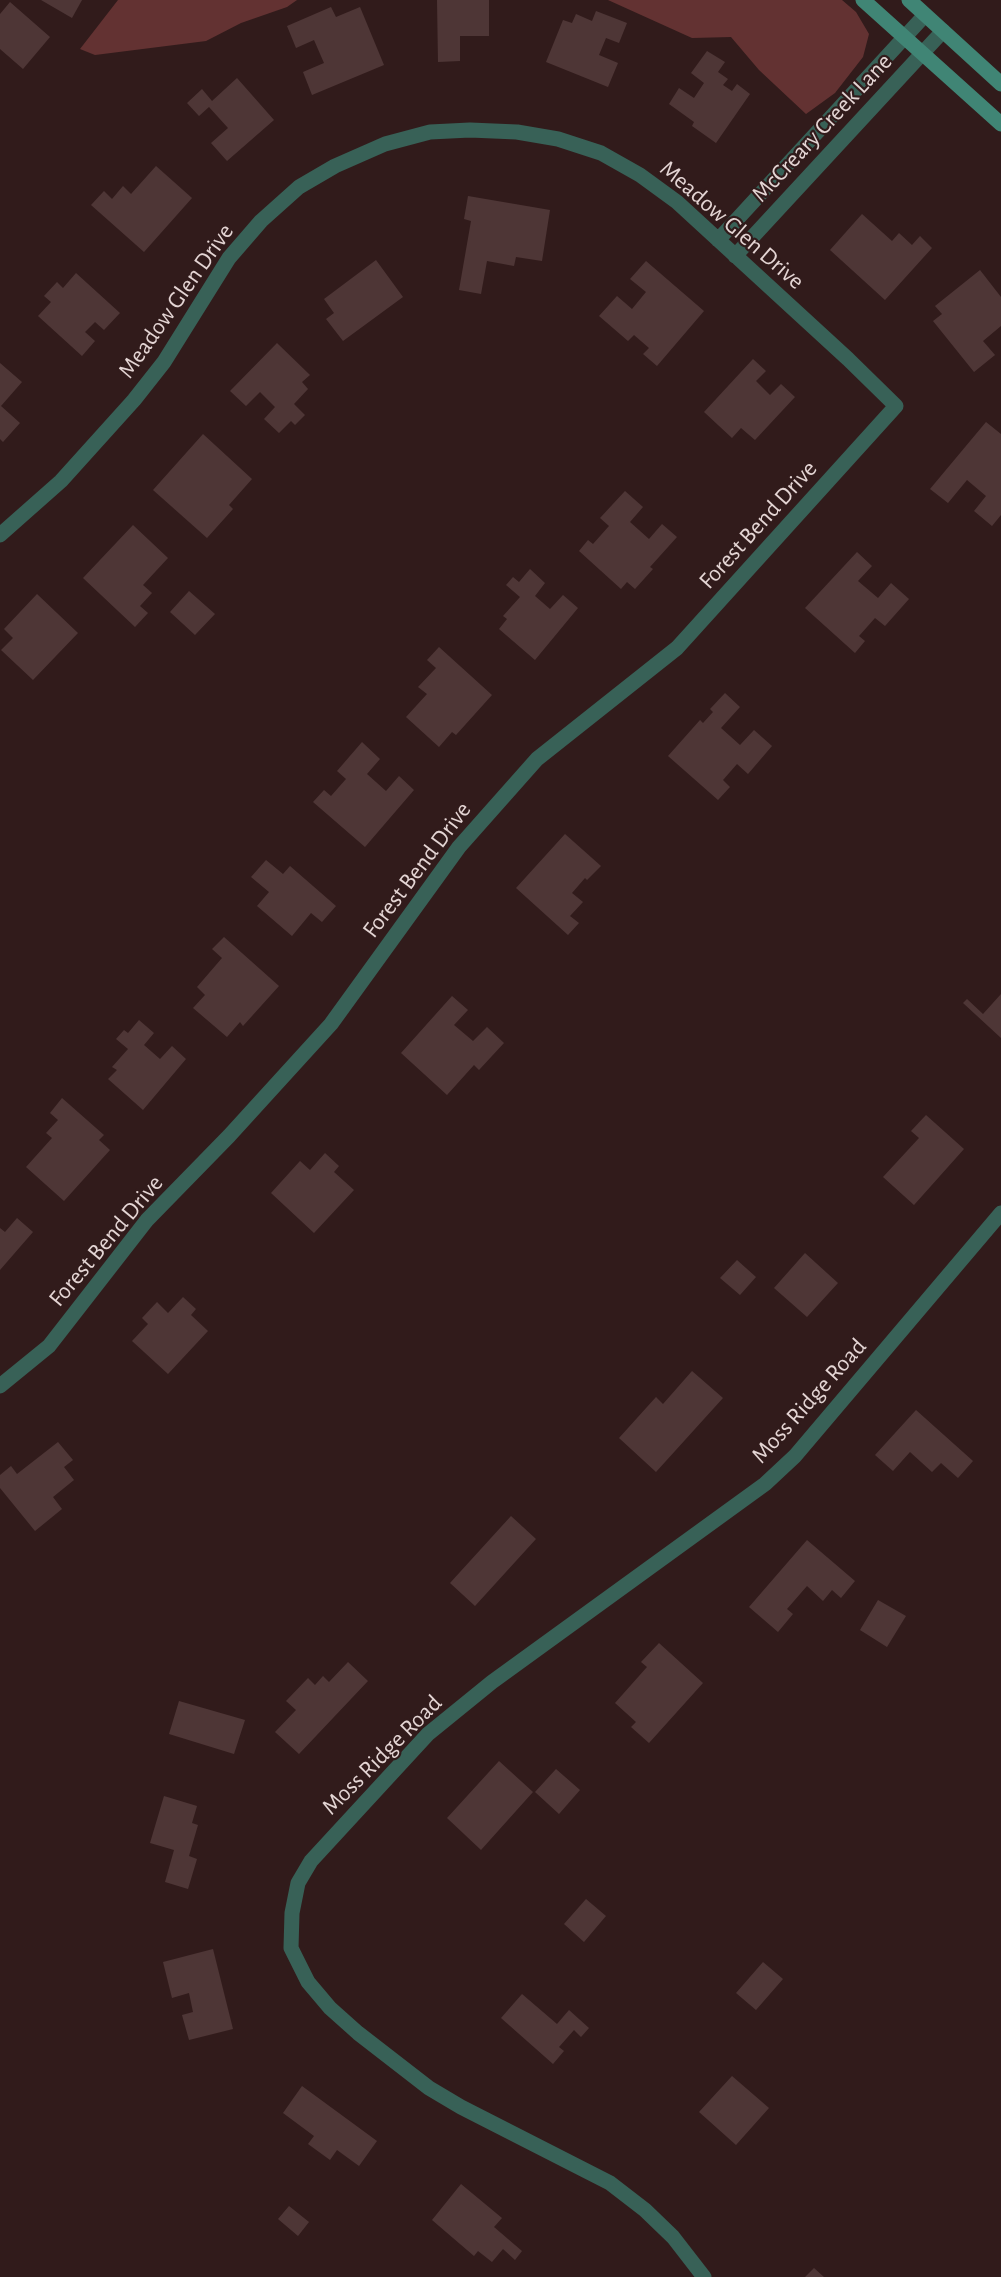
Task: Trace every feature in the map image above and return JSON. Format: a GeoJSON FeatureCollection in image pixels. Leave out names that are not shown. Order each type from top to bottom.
{"type":"FeatureCollection","features":[{"type":"Feature","properties":{"kind":"main road"},"geometry":{"type":"LineString","coordinates":[[863,0],[1001,124]]}},
{"type":"Feature","properties":{"kind":"main road"},"geometry":{"type":"LineString","coordinates":[[909,0],[1001,84]]}},
{"type":"Feature","properties":{"kind":"street","name":"McCreary Creek Lane"},"geometry":{"type":"LineString","coordinates":[[718,240],[926,15]]}},
{"type":"Feature","properties":{"kind":"street","name":"McCreary Creek Lane"},"geometry":{"type":"LineString","coordinates":[[735,256],[943,31]]}},
{"type":"Feature","properties":{"kind":"street","name":"Meadow Glen Drive"},"geometry":{"type":"LineString","coordinates":[[0,535],[61,480],[135,400],[164,362],[230,258],[261,221],[299,187],[335,166],[385,144],[430,132],[470,130],[517,132],[558,139],[601,153],[640,175],[677,202],[848,358],[896,406]]}},
{"type":"Feature","properties":{"kind":"street","name":"Forest Bend Drive"},"geometry":{"type":"LineString","coordinates":[[0,1386],[49,1346],[147,1220],[222,1143],[331,1024],[459,847],[537,759],[677,648],[896,406]]}},
{"type":"Feature","properties":{"kind":"street","name":"Moss Ridge Road"},"geometry":{"type":"LineString","coordinates":[[704,2277],[674,2237],[645,2210],[610,2183],[429,2088],[358,2033],[330,2008],[308,1982],[291,1948],[292,1913],[298,1883],[311,1861],[428,1734],[492,1682],[765,1484],[795,1456],[1001,1213]]}},
{"type":"Feature","properties":{"kind":"shaded area"},"geometry":{"type":"Polygon","coordinates":[[[118,0],[297,0],[287,7],[241,23],[206,41],[95,55],[80,49],[118,0]]]}},
{"type":"Feature","properties":{"kind":"shaded area"},"geometry":{"type":"Polygon","coordinates":[[[608,0],[842,0],[856,12],[869,34],[863,57],[835,93],[806,114],[759,70],[731,37],[692,38],[608,0]]]}},
{"type":"Feature","properties":{"kind":"building"},"geometry":{"type":"Polygon","coordinates":[[[41,0],[82,0],[72,18],[41,0]]]}},
{"type":"Feature","properties":{"kind":"building"},"geometry":{"type":"Polygon","coordinates":[[[437,0],[489,0],[489,36],[460,36],[460,61],[438,62],[437,0]]]}},
{"type":"Feature","properties":{"kind":"building"},"geometry":{"type":"Polygon","coordinates":[[[10,2],[50,37],[23,69],[0,49],[0,14],[10,2]]]}},
{"type":"Feature","properties":{"kind":"building"},"geometry":{"type":"Polygon","coordinates":[[[331,7],[336,17],[360,7],[384,65],[312,95],[303,72],[324,63],[314,40],[296,48],[287,26],[331,7]]]}},
{"type":"Feature","properties":{"kind":"building"},"geometry":{"type":"Polygon","coordinates":[[[596,11],[627,23],[619,43],[606,38],[599,55],[618,63],[608,87],[546,62],[563,20],[572,23],[576,14],[592,21],[596,11]]]}},
{"type":"Feature","properties":{"kind":"building"},"geometry":{"type":"Polygon","coordinates":[[[707,51],[725,62],[718,72],[728,79],[723,85],[732,91],[737,84],[750,94],[716,143],[692,126],[694,122],[669,104],[679,88],[694,98],[704,83],[691,73],[707,51]]]}},
{"type":"Feature","properties":{"kind":"building"},"geometry":{"type":"Polygon","coordinates":[[[237,78],[274,120],[227,161],[211,143],[228,128],[209,107],[199,116],[187,103],[202,89],[212,101],[237,78]]]}},
{"type":"Feature","properties":{"kind":"building"},"geometry":{"type":"Polygon","coordinates":[[[156,166],[192,198],[144,252],[91,205],[104,191],[112,199],[123,186],[131,194],[156,166]]]}},
{"type":"Feature","properties":{"kind":"building"},"geometry":{"type":"Polygon","coordinates":[[[468,196],[550,210],[542,261],[516,257],[514,266],[487,261],[481,294],[459,290],[471,221],[464,219],[468,196]]]}},
{"type":"Feature","properties":{"kind":"building"},"geometry":{"type":"Polygon","coordinates":[[[862,214],[892,241],[899,233],[912,245],[920,236],[932,248],[885,300],[830,250],[862,214]]]}},
{"type":"Feature","properties":{"kind":"building"},"geometry":{"type":"Polygon","coordinates":[[[376,260],[403,297],[343,341],[326,319],[334,313],[324,299],[376,260]]]}},
{"type":"Feature","properties":{"kind":"building"},"geometry":{"type":"Polygon","coordinates":[[[646,261],[704,311],[657,366],[643,354],[649,348],[634,335],[628,341],[599,316],[617,296],[632,309],[646,292],[630,279],[646,261]]]}},
{"type":"Feature","properties":{"kind":"building"},"geometry":{"type":"Polygon","coordinates":[[[980,270],[1001,297],[1001,326],[983,341],[995,355],[974,372],[933,321],[942,314],[935,306],[980,270]]]}},
{"type":"Feature","properties":{"kind":"building"},"geometry":{"type":"Polygon","coordinates":[[[76,273],[120,313],[104,330],[95,322],[85,332],[95,341],[82,356],[38,316],[51,302],[44,296],[57,282],[63,288],[76,273]]]}},
{"type":"Feature","properties":{"kind":"building"},"geometry":{"type":"Polygon","coordinates":[[[277,343],[310,375],[302,382],[308,389],[294,404],[305,415],[295,425],[291,421],[279,433],[264,419],[275,407],[260,392],[246,406],[230,391],[277,343]]]}},
{"type":"Feature","properties":{"kind":"building"},"geometry":{"type":"Polygon","coordinates":[[[753,359],[766,371],[756,381],[770,395],[781,384],[795,397],[755,440],[741,428],[732,438],[704,412],[753,359]]]}},
{"type":"Feature","properties":{"kind":"building"},"geometry":{"type":"Polygon","coordinates":[[[0,363],[22,382],[1,406],[20,423],[3,442],[0,439],[0,363]]]}},
{"type":"Feature","properties":{"kind":"building"},"geometry":{"type":"Polygon","coordinates":[[[986,422],[1001,434],[1001,515],[992,526],[974,511],[986,496],[967,480],[948,503],[930,489],[986,422]]]}},
{"type":"Feature","properties":{"kind":"building"},"geometry":{"type":"Polygon","coordinates":[[[203,434],[252,479],[229,505],[233,509],[207,538],[153,490],[203,434]]]}},
{"type":"Feature","properties":{"kind":"building"},"geometry":{"type":"Polygon","coordinates":[[[625,491],[643,507],[630,522],[649,539],[662,524],[677,537],[650,567],[653,569],[635,589],[627,582],[621,589],[579,551],[588,540],[593,544],[609,526],[600,518],[625,491]]]}},
{"type":"Feature","properties":{"kind":"building"},"geometry":{"type":"Polygon","coordinates":[[[133,525],[168,558],[143,585],[152,593],[140,606],[148,613],[135,627],[83,578],[133,525]]]}},
{"type":"Feature","properties":{"kind":"building"},"geometry":{"type":"Polygon","coordinates":[[[857,552],[872,566],[858,581],[878,598],[891,583],[909,599],[885,626],[875,618],[859,636],[865,641],[855,653],[805,608],[857,552]]]}},
{"type":"Feature","properties":{"kind":"building"},"geometry":{"type":"Polygon","coordinates":[[[530,569],[545,583],[535,596],[550,609],[563,595],[578,608],[535,660],[499,629],[507,619],[503,616],[520,597],[506,585],[513,577],[519,582],[530,569]]]}},
{"type":"Feature","properties":{"kind":"building"},"geometry":{"type":"Polygon","coordinates":[[[189,591],[215,614],[195,635],[170,612],[189,591]]]}},
{"type":"Feature","properties":{"kind":"building"},"geometry":{"type":"Polygon","coordinates":[[[37,594],[78,633],[33,680],[1,650],[13,638],[4,629],[37,594]]]}},
{"type":"Feature","properties":{"kind":"building"},"geometry":{"type":"Polygon","coordinates":[[[439,647],[492,695],[456,735],[452,732],[439,747],[406,717],[427,694],[418,687],[436,668],[427,660],[439,647]]]}},
{"type":"Feature","properties":{"kind":"building"},"geometry":{"type":"Polygon","coordinates":[[[725,693],[740,707],[721,728],[740,745],[754,730],[772,746],[748,774],[737,764],[723,780],[730,787],[718,800],[668,756],[700,720],[703,723],[713,712],[710,709],[725,693]]]}},
{"type":"Feature","properties":{"kind":"building"},"geometry":{"type":"Polygon","coordinates":[[[362,742],[380,759],[367,774],[386,791],[399,776],[414,790],[365,847],[313,802],[324,790],[331,796],[346,779],[337,771],[362,742]]]}},
{"type":"Feature","properties":{"kind":"building"},"geometry":{"type":"Polygon","coordinates":[[[565,834],[601,866],[587,880],[585,878],[572,893],[583,902],[570,916],[579,923],[568,935],[516,888],[565,834]]]}},
{"type":"Feature","properties":{"kind":"building"},"geometry":{"type":"Polygon","coordinates":[[[266,860],[283,874],[290,866],[336,906],[322,922],[311,913],[292,936],[257,906],[269,892],[251,877],[266,860]]]}},
{"type":"Feature","properties":{"kind":"building"},"geometry":{"type":"Polygon","coordinates":[[[224,937],[279,986],[243,1026],[240,1022],[227,1037],[193,1008],[205,995],[197,987],[222,958],[212,949],[224,937]]]}},
{"type":"Feature","properties":{"kind":"building"},"geometry":{"type":"Polygon","coordinates":[[[1001,994],[1001,1038],[963,1003],[967,999],[983,1014],[1001,994]]]}},
{"type":"Feature","properties":{"kind":"building"},"geometry":{"type":"Polygon","coordinates":[[[452,996],[468,1010],[454,1025],[473,1041],[487,1027],[504,1043],[479,1070],[474,1065],[447,1095],[401,1053],[452,996]]]}},
{"type":"Feature","properties":{"kind":"building"},"geometry":{"type":"Polygon","coordinates":[[[139,1020],[154,1033],[144,1045],[160,1059],[172,1046],[186,1059],[143,1110],[108,1079],[117,1070],[112,1067],[128,1049],[116,1039],[124,1030],[128,1033],[139,1020]]]}},
{"type":"Feature","properties":{"kind":"building"},"geometry":{"type":"Polygon","coordinates":[[[62,1098],[104,1135],[99,1140],[110,1150],[64,1201],[26,1167],[52,1138],[46,1133],[58,1120],[50,1113],[62,1098]]]}},
{"type":"Feature","properties":{"kind":"building"},"geometry":{"type":"Polygon","coordinates":[[[926,1115],[964,1149],[914,1205],[883,1177],[919,1138],[911,1131],[926,1115]]]}},
{"type":"Feature","properties":{"kind":"building"},"geometry":{"type":"Polygon","coordinates":[[[325,1153],[339,1166],[334,1172],[354,1190],[314,1233],[271,1193],[300,1161],[310,1170],[325,1153]]]}},
{"type":"Feature","properties":{"kind":"building"},"geometry":{"type":"Polygon","coordinates":[[[17,1218],[33,1232],[0,1270],[0,1228],[5,1232],[17,1218]]]}},
{"type":"Feature","properties":{"kind":"building"},"geometry":{"type":"Polygon","coordinates":[[[805,1253],[838,1283],[807,1317],[774,1288],[805,1253]]]}},
{"type":"Feature","properties":{"kind":"building"},"geometry":{"type":"Polygon","coordinates":[[[737,1260],[756,1277],[740,1295],[720,1278],[737,1260]]]}},
{"type":"Feature","properties":{"kind":"building"},"geometry":{"type":"Polygon","coordinates":[[[183,1297],[196,1309],[191,1315],[208,1331],[168,1374],[132,1341],[148,1324],[142,1318],[157,1302],[168,1313],[183,1297]]]}},
{"type":"Feature","properties":{"kind":"building"},"geometry":{"type":"Polygon","coordinates":[[[692,1371],[723,1398],[656,1472],[619,1438],[656,1397],[663,1404],[692,1371]]]}},
{"type":"Feature","properties":{"kind":"building"},"geometry":{"type":"Polygon","coordinates":[[[916,1410],[973,1461],[958,1478],[941,1463],[932,1472],[910,1452],[893,1471],[875,1455],[916,1410]]]}},
{"type":"Feature","properties":{"kind":"building"},"geometry":{"type":"Polygon","coordinates":[[[58,1442],[73,1460],[64,1467],[74,1480],[53,1497],[62,1509],[35,1531],[0,1488],[0,1475],[11,1466],[17,1474],[58,1442]]]}},
{"type":"Feature","properties":{"kind":"building"},"geometry":{"type":"Polygon","coordinates":[[[511,1516],[536,1539],[475,1606],[450,1583],[511,1516]]]}},
{"type":"Feature","properties":{"kind":"building"},"geometry":{"type":"Polygon","coordinates":[[[807,1540],[855,1581],[841,1598],[832,1590],[823,1601],[807,1586],[787,1609],[793,1614],[778,1632],[749,1607],[807,1540]]]}},
{"type":"Feature","properties":{"kind":"building"},"geometry":{"type":"Polygon","coordinates":[[[878,1600],[906,1616],[887,1647],[860,1630],[878,1600]]]}},
{"type":"Feature","properties":{"kind":"building"},"geometry":{"type":"Polygon","coordinates":[[[659,1643],[703,1683],[649,1743],[631,1727],[636,1722],[615,1703],[647,1667],[641,1662],[659,1643]]]}},
{"type":"Feature","properties":{"kind":"building"},"geometry":{"type":"Polygon","coordinates":[[[348,1662],[368,1681],[299,1754],[275,1732],[296,1710],[286,1701],[308,1678],[315,1685],[323,1676],[329,1682],[348,1662]]]}},
{"type":"Feature","properties":{"kind":"building"},"geometry":{"type":"Polygon","coordinates":[[[179,1701],[245,1720],[234,1754],[169,1734],[179,1701]]]}},
{"type":"Feature","properties":{"kind":"building"},"geometry":{"type":"Polygon","coordinates":[[[499,1761],[533,1792],[481,1850],[447,1818],[499,1761]]]}},
{"type":"Feature","properties":{"kind":"building"},"geometry":{"type":"Polygon","coordinates":[[[556,1769],[580,1790],[559,1814],[535,1792],[556,1769]]]}},
{"type":"Feature","properties":{"kind":"building"},"geometry":{"type":"Polygon","coordinates":[[[164,1796],[197,1806],[192,1823],[198,1825],[189,1856],[197,1859],[188,1889],[165,1882],[174,1850],[150,1843],[164,1796]]]}},
{"type":"Feature","properties":{"kind":"building"},"geometry":{"type":"Polygon","coordinates":[[[586,1899],[606,1916],[584,1942],[564,1924],[586,1899]]]}},
{"type":"Feature","properties":{"kind":"building"},"geometry":{"type":"Polygon","coordinates":[[[213,1949],[233,2029],[189,2040],[182,2015],[193,2012],[189,1993],[172,1998],[163,1962],[213,1949]]]}},
{"type":"Feature","properties":{"kind":"building"},"geometry":{"type":"Polygon","coordinates":[[[763,1962],[783,1979],[756,2010],[736,1993],[763,1962]]]}},
{"type":"Feature","properties":{"kind":"building"},"geometry":{"type":"Polygon","coordinates":[[[522,1994],[557,2024],[569,2010],[589,2028],[581,2037],[574,2030],[559,2047],[564,2051],[553,2064],[501,2018],[522,1994]]]}},
{"type":"Feature","properties":{"kind":"building"},"geometry":{"type":"Polygon","coordinates":[[[732,2076],[769,2108],[736,2145],[699,2112],[732,2076]]]}},
{"type":"Feature","properties":{"kind":"building"},"geometry":{"type":"Polygon","coordinates":[[[302,2086],[377,2141],[359,2166],[337,2150],[330,2160],[308,2144],[314,2136],[283,2113],[302,2086]]]}},
{"type":"Feature","properties":{"kind":"building"},"geometry":{"type":"Polygon","coordinates":[[[461,2184],[502,2218],[494,2227],[522,2251],[515,2260],[503,2249],[492,2262],[478,2251],[474,2256],[432,2220],[461,2184]]]}},
{"type":"Feature","properties":{"kind":"building"},"geometry":{"type":"Polygon","coordinates":[[[289,2206],[309,2222],[298,2236],[278,2219],[289,2206]]]}},
{"type":"Feature","properties":{"kind":"building"},"geometry":{"type":"Polygon","coordinates":[[[814,2268],[824,2277],[805,2277],[814,2268]]]}}]}
